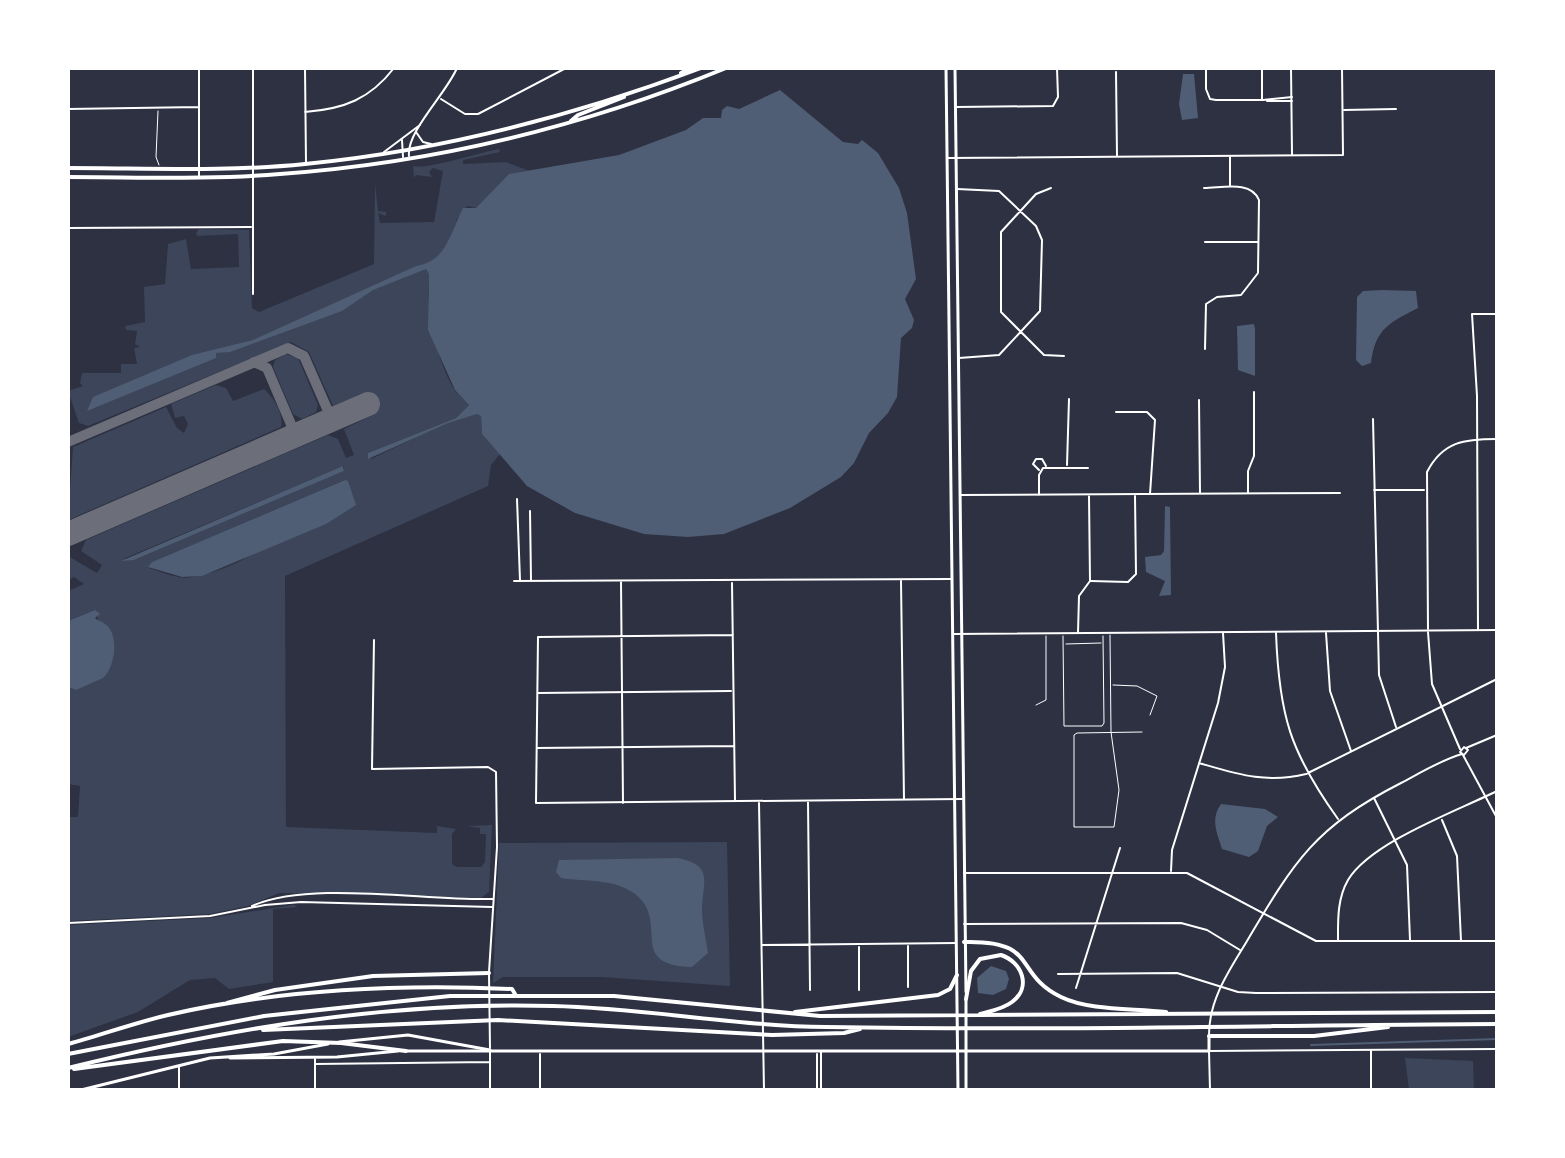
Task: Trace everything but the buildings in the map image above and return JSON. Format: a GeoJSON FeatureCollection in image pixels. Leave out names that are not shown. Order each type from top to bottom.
{"type":"FeatureCollection","features":[{"type":"Feature","properties":{"kind":"highway"},"geometry":{"type":"LineString","coordinates":[[665,81],[690,68]]}},
{"type":"Feature","properties":{"kind":"highway"},"geometry":{"type":"LineString","coordinates":[[68,168],[254,168],[380,153],[436,144],[568,113],[701,68]]}},
{"type":"Feature","properties":{"kind":"highway"},"geometry":{"type":"LineString","coordinates":[[68,177],[253,176],[406,158],[551,128],[726,68]]}},
{"type":"Feature","properties":{"kind":"highway"},"geometry":{"type":"LineString","coordinates":[[570,122],[578,115],[617,102],[626,95]]}},
{"type":"Feature","properties":{"kind":"highway"},"geometry":{"type":"LineString","coordinates":[[551,128],[568,113]]}},
{"type":"Feature","properties":{"kind":"highway"},"geometry":{"type":"LineString","coordinates":[[964,942],[998,943],[1014,950],[1042,983],[1065,999],[1188,1014]]}},
{"type":"Feature","properties":{"kind":"highway"},"geometry":{"type":"LineString","coordinates":[[966,999],[971,971],[980,959],[1001,955],[1020,968],[1022,985],[1016,999],[1002,1008],[974,1016]]}},
{"type":"Feature","properties":{"kind":"highway"},"geometry":{"type":"LineString","coordinates":[[211,1007],[275,990],[359,977],[489,973]]}},
{"type":"Feature","properties":{"kind":"highway"},"geometry":{"type":"LineString","coordinates":[[773,1013],[938,995],[950,989],[957,975]]}},
{"type":"Feature","properties":{"kind":"highway"},"geometry":{"type":"LineString","coordinates":[[68,1044],[168,1015],[211,1007],[363,989],[480,988],[497,992]]}},
{"type":"Feature","properties":{"kind":"highway"},"geometry":{"type":"LineString","coordinates":[[68,1054],[292,1012],[393,1000],[480,995],[512,989],[515,994],[614,996],[773,1013],[974,1016],[1497,1012]]}},
{"type":"Feature","properties":{"kind":"highway"},"geometry":{"type":"LineString","coordinates":[[68,1069],[249,1030],[342,1016],[482,1005],[613,1009],[772,1025],[867,1027],[1497,1024]]}},
{"type":"Feature","properties":{"kind":"highway"},"geometry":{"type":"LineString","coordinates":[[249,1030],[498,1020],[772,1035],[844,1033],[867,1027]]}},
{"type":"Feature","properties":{"kind":"highway"},"geometry":{"type":"LineString","coordinates":[[1209,1036],[1314,1036],[1398,1025]]}},
{"type":"Feature","properties":{"kind":"highway"},"geometry":{"type":"LineString","coordinates":[[68,1069],[86,1070],[221,1046],[283,1041],[341,1043],[406,1051]]}},
{"type":"Feature","properties":{"kind":"main road"},"geometry":{"type":"LineString","coordinates":[[946,68],[958,1090]]}},
{"type":"Feature","properties":{"kind":"main road"},"geometry":{"type":"LineString","coordinates":[[955,68],[966,1090]]}},
{"type":"Feature","properties":{"kind":"main road"},"geometry":{"type":"LineString","coordinates":[[950,346],[958,358]]}},
{"type":"Feature","properties":{"kind":"main road"},"geometry":{"type":"LineString","coordinates":[[950,358],[958,370]]}},
{"type":"Feature","properties":{"kind":"main road"},"geometry":{"type":"LineString","coordinates":[[951,477],[959,495]]}},
{"type":"Feature","properties":{"kind":"main road"},"geometry":{"type":"LineString","coordinates":[[951,498],[959,515]]}},
{"type":"Feature","properties":{"kind":"main road"},"geometry":{"type":"LineString","coordinates":[[956,943],[964,942]]}},
{"type":"Feature","properties":{"kind":"main road"},"geometry":{"type":"LineString","coordinates":[[81,1090],[210,1058],[305,1049],[358,1038],[408,1035],[490,1050]]}},
{"type":"Feature","properties":{"kind":"main road"},"geometry":{"type":"LineString","coordinates":[[210,1058],[315,1061],[406,1051],[490,1050],[1209,1051],[1209,1036]]}},
{"type":"Feature","properties":{"kind":"street"},"geometry":{"type":"LineString","coordinates":[[199,68],[199,177]]}},
{"type":"Feature","properties":{"kind":"street"},"geometry":{"type":"LineString","coordinates":[[253,68],[253,294]]}},
{"type":"Feature","properties":{"kind":"street"},"geometry":{"type":"LineString","coordinates":[[305,68],[306,164]]}},
{"type":"Feature","properties":{"kind":"street"},"geometry":{"type":"LineString","coordinates":[[305,112],[330,110],[367,96],[394,68]]}},
{"type":"Feature","properties":{"kind":"street"},"geometry":{"type":"LineString","coordinates":[[405,149],[441,99],[457,68]]}},
{"type":"Feature","properties":{"kind":"street"},"geometry":{"type":"LineString","coordinates":[[441,99],[465,114],[478,114],[566,68]]}},
{"type":"Feature","properties":{"kind":"street"},"geometry":{"type":"LineString","coordinates":[[955,107],[1057,103],[1057,68]]}},
{"type":"Feature","properties":{"kind":"street"},"geometry":{"type":"LineString","coordinates":[[1206,68],[1206,89],[1210,99],[1292,99]]}},
{"type":"Feature","properties":{"kind":"street"},"geometry":{"type":"LineString","coordinates":[[1262,68],[1262,100]]}},
{"type":"Feature","properties":{"kind":"street"},"geometry":{"type":"LineString","coordinates":[[1291,68],[1292,155]]}},
{"type":"Feature","properties":{"kind":"street"},"geometry":{"type":"LineString","coordinates":[[948,158],[1343,155],[1342,68]]}},
{"type":"Feature","properties":{"kind":"street"},"geometry":{"type":"LineString","coordinates":[[1116,72],[1117,157]]}},
{"type":"Feature","properties":{"kind":"street"},"geometry":{"type":"LineString","coordinates":[[68,109],[199,107]]}},
{"type":"Feature","properties":{"kind":"street"},"geometry":{"type":"LineString","coordinates":[[1343,110],[1396,109]]}},
{"type":"Feature","properties":{"kind":"street"},"geometry":{"type":"LineString","coordinates":[[380,153],[421,124]]}},
{"type":"Feature","properties":{"kind":"street"},"geometry":{"type":"LineString","coordinates":[[416,132],[423,142],[436,144]]}},
{"type":"Feature","properties":{"kind":"street"},"geometry":{"type":"LineString","coordinates":[[403,139],[406,158]]}},
{"type":"Feature","properties":{"kind":"street"},"geometry":{"type":"LineString","coordinates":[[1230,156],[1230,187]]}},
{"type":"Feature","properties":{"kind":"street"},"geometry":{"type":"LineString","coordinates":[[125,168],[125,177]]}},
{"type":"Feature","properties":{"kind":"street"},"geometry":{"type":"LineString","coordinates":[[1204,188],[1245,187],[1257,194],[1259,242],[1258,273],[1246,292],[1217,297],[1206,304],[1205,349]]}},
{"type":"Feature","properties":{"kind":"street"},"geometry":{"type":"LineString","coordinates":[[1051,188],[1036,194],[1001,232],[1001,312],[1044,355],[1064,356]]}},
{"type":"Feature","properties":{"kind":"street"},"geometry":{"type":"LineString","coordinates":[[956,189],[999,191],[1036,226],[1042,240],[1043,302],[1037,317],[999,355],[958,358]]}},
{"type":"Feature","properties":{"kind":"street"},"geometry":{"type":"LineString","coordinates":[[68,228],[253,227]]}},
{"type":"Feature","properties":{"kind":"street"},"geometry":{"type":"LineString","coordinates":[[1205,242],[1259,242]]}},
{"type":"Feature","properties":{"kind":"street"},"geometry":{"type":"LineString","coordinates":[[1478,630],[1472,314],[1497,314]]}},
{"type":"Feature","properties":{"kind":"street"},"geometry":{"type":"LineString","coordinates":[[1248,493],[1248,471],[1254,456],[1254,392]]}},
{"type":"Feature","properties":{"kind":"street"},"geometry":{"type":"LineString","coordinates":[[1067,467],[1069,399]]}},
{"type":"Feature","properties":{"kind":"street"},"geometry":{"type":"LineString","coordinates":[[1199,400],[1200,495]]}},
{"type":"Feature","properties":{"kind":"street"},"geometry":{"type":"LineString","coordinates":[[1116,412],[1147,412],[1155,420],[1150,495]]}},
{"type":"Feature","properties":{"kind":"street"},"geometry":{"type":"LineString","coordinates":[[1373,419],[1379,675],[1396,728]]}},
{"type":"Feature","properties":{"kind":"street"},"geometry":{"type":"LineString","coordinates":[[1497,439],[1449,444],[1434,459],[1427,472],[1426,490],[1432,684],[1497,818]]}},
{"type":"Feature","properties":{"kind":"street"},"geometry":{"type":"LineString","coordinates":[[1039,495],[1040,471],[1033,464],[1036,459],[1042,459],[1046,467]]}},
{"type":"Feature","properties":{"kind":"street"},"geometry":{"type":"LineString","coordinates":[[1040,471],[1046,467],[1088,468]]}},
{"type":"Feature","properties":{"kind":"street"},"geometry":{"type":"LineString","coordinates":[[1373,490],[1426,490]]}},
{"type":"Feature","properties":{"kind":"street"},"geometry":{"type":"LineString","coordinates":[[959,495],[1340,493]]}},
{"type":"Feature","properties":{"kind":"street"},"geometry":{"type":"LineString","coordinates":[[1078,633],[1079,596],[1090,581],[1089,495]]}},
{"type":"Feature","properties":{"kind":"street"},"geometry":{"type":"LineString","coordinates":[[1090,581],[1128,582],[1136,574],[1135,495]]}},
{"type":"Feature","properties":{"kind":"street"},"geometry":{"type":"LineString","coordinates":[[517,499],[520,581]]}},
{"type":"Feature","properties":{"kind":"street"},"geometry":{"type":"LineString","coordinates":[[530,511],[532,581]]}},
{"type":"Feature","properties":{"kind":"street"},"geometry":{"type":"LineString","coordinates":[[518,532],[530,532]]}},
{"type":"Feature","properties":{"kind":"street"},"geometry":{"type":"LineString","coordinates":[[514,581],[952,579]]}},
{"type":"Feature","properties":{"kind":"street"},"geometry":{"type":"LineString","coordinates":[[621,580],[623,803]]}},
{"type":"Feature","properties":{"kind":"street"},"geometry":{"type":"LineString","coordinates":[[901,580],[904,800]]}},
{"type":"Feature","properties":{"kind":"street"},"geometry":{"type":"LineString","coordinates":[[732,581],[735,802]]}},
{"type":"Feature","properties":{"kind":"street"},"geometry":{"type":"LineString","coordinates":[[952,634],[1497,630]]}},
{"type":"Feature","properties":{"kind":"street"},"geometry":{"type":"LineString","coordinates":[[1276,631],[1278,688],[1291,739],[1306,774],[1338,819]]}},
{"type":"Feature","properties":{"kind":"street"},"geometry":{"type":"LineString","coordinates":[[1326,631],[1330,691],[1351,751]]}},
{"type":"Feature","properties":{"kind":"street"},"geometry":{"type":"LineString","coordinates":[[1170,872],[1172,850],[1222,687],[1223,632]]}},
{"type":"Feature","properties":{"kind":"street"},"geometry":{"type":"LineString","coordinates":[[733,635],[538,637],[536,803],[962,799]]}},
{"type":"Feature","properties":{"kind":"street"},"geometry":{"type":"LineString","coordinates":[[374,640],[372,769],[488,767],[496,772],[489,973],[490,1090]]}},
{"type":"Feature","properties":{"kind":"street"},"geometry":{"type":"LineString","coordinates":[[1199,763],[1251,778],[1278,781],[1306,774],[1497,679]]}},
{"type":"Feature","properties":{"kind":"street"},"geometry":{"type":"LineString","coordinates":[[536,693],[733,691]]}},
{"type":"Feature","properties":{"kind":"street"},"geometry":{"type":"LineString","coordinates":[[1209,1036],[1210,1011],[1221,987],[1296,861],[1338,819],[1374,797],[1497,735]]}},
{"type":"Feature","properties":{"kind":"street"},"geometry":{"type":"LineString","coordinates":[[536,748],[734,746]]}},
{"type":"Feature","properties":{"kind":"street"},"geometry":{"type":"LineString","coordinates":[[1338,942],[1340,898],[1348,880],[1374,854],[1497,791]]}},
{"type":"Feature","properties":{"kind":"street"},"geometry":{"type":"LineString","coordinates":[[1374,797],[1409,877],[1410,941]]}},
{"type":"Feature","properties":{"kind":"street"},"geometry":{"type":"LineString","coordinates":[[759,801],[764,1090]]}},
{"type":"Feature","properties":{"kind":"street"},"geometry":{"type":"LineString","coordinates":[[808,801],[810,990]]}},
{"type":"Feature","properties":{"kind":"street"},"geometry":{"type":"LineString","coordinates":[[1442,819],[1457,856],[1461,941]]}},
{"type":"Feature","properties":{"kind":"street"},"geometry":{"type":"LineString","coordinates":[[1076,988],[1120,848]]}},
{"type":"Feature","properties":{"kind":"street"},"geometry":{"type":"LineString","coordinates":[[963,873],[1187,873],[1303,936],[1338,942],[1497,941]]}},
{"type":"Feature","properties":{"kind":"street"},"geometry":{"type":"LineString","coordinates":[[248,908],[272,898],[301,896],[493,899]]}},
{"type":"Feature","properties":{"kind":"street"},"geometry":{"type":"LineString","coordinates":[[301,896],[301,902]]}},
{"type":"Feature","properties":{"kind":"street"},"geometry":{"type":"LineString","coordinates":[[383,896],[383,903]]}},
{"type":"Feature","properties":{"kind":"street"},"geometry":{"type":"LineString","coordinates":[[68,923],[193,918],[301,902],[492,907]]}},
{"type":"Feature","properties":{"kind":"street"},"geometry":{"type":"LineString","coordinates":[[964,924],[1096,922],[1192,925],[1241,951]]}},
{"type":"Feature","properties":{"kind":"street"},"geometry":{"type":"LineString","coordinates":[[761,945],[956,943]]}},
{"type":"Feature","properties":{"kind":"street"},"geometry":{"type":"LineString","coordinates":[[859,945],[859,990]]}},
{"type":"Feature","properties":{"kind":"street"},"geometry":{"type":"LineString","coordinates":[[907,945],[908,987]]}},
{"type":"Feature","properties":{"kind":"street"},"geometry":{"type":"LineString","coordinates":[[1058,974],[1177,973],[1221,987],[1256,993],[1497,992]]}},
{"type":"Feature","properties":{"kind":"street"},"geometry":{"type":"LineString","coordinates":[[1210,1090],[1209,1051],[1497,1049]]}},
{"type":"Feature","properties":{"kind":"street"},"geometry":{"type":"LineString","coordinates":[[1371,1050],[1371,1090]]}},
{"type":"Feature","properties":{"kind":"street"},"geometry":{"type":"LineString","coordinates":[[540,1052],[540,1090]]}},
{"type":"Feature","properties":{"kind":"street"},"geometry":{"type":"LineString","coordinates":[[819,1052],[819,1090]]}},
{"type":"Feature","properties":{"kind":"street"},"geometry":{"type":"LineString","coordinates":[[315,1090],[315,1061],[490,1062]]}},
{"type":"Feature","properties":{"kind":"street"},"geometry":{"type":"LineString","coordinates":[[179,1066],[179,1090]]}},
{"type":"Feature","properties":{"kind":"lane"},"geometry":{"type":"LineString","coordinates":[[158,108],[156,146],[159,168]]}},
{"type":"Feature","properties":{"kind":"lane"},"geometry":{"type":"LineString","coordinates":[[1063,633],[1064,726],[1102,726],[1103,633]]}},
{"type":"Feature","properties":{"kind":"lane"},"geometry":{"type":"LineString","coordinates":[[1110,633],[1111,732],[1119,790],[1114,827],[1074,827],[1074,735],[1111,732],[1142,732]]}},
{"type":"Feature","properties":{"kind":"lane"},"geometry":{"type":"LineString","coordinates":[[1036,705],[1046,700],[1046,634]]}},
{"type":"Feature","properties":{"kind":"lane"},"geometry":{"type":"LineString","coordinates":[[1063,644],[1103,643]]}},
{"type":"Feature","properties":{"kind":"lane"},"geometry":{"type":"LineString","coordinates":[[1111,684],[1137,686],[1157,696],[1150,715]]}},
{"type":"Feature","properties":{"kind":"shaded area"},"geometry":{"type":"Polygon","coordinates":[[[1183,74],[1194,74],[1198,118],[1182,120],[1179,104],[1183,74]]]}},
{"type":"Feature","properties":{"kind":"shaded area"},"geometry":{"type":"Polygon","coordinates":[[[780,90],[843,142],[858,144],[862,140],[878,153],[899,188],[907,213],[916,279],[905,299],[914,320],[912,328],[901,338],[897,397],[888,413],[869,433],[854,463],[841,477],[790,508],[724,534],[688,537],[644,534],[575,513],[527,486],[482,434],[481,416],[477,414],[448,423],[368,459],[368,453],[456,418],[469,405],[455,390],[428,330],[429,274],[426,269],[373,290],[342,311],[230,352],[216,353],[216,358],[87,411],[93,397],[192,355],[253,340],[434,259],[446,245],[463,208],[476,208],[509,174],[619,155],[686,130],[703,118],[721,118],[722,110],[727,106],[739,109],[780,90]]]}},
{"type":"Feature","properties":{"kind":"shaded area"},"geometry":{"type":"Polygon","coordinates":[[[499,149],[500,152],[463,160],[463,164],[506,162],[529,171],[505,179],[476,208],[467,206],[457,219],[447,249],[436,260],[430,276],[430,317],[441,360],[456,392],[469,405],[456,418],[368,453],[371,459],[448,422],[481,415],[482,434],[500,454],[491,465],[488,486],[285,576],[286,827],[437,833],[437,826],[456,829],[452,834],[452,864],[457,867],[481,867],[485,862],[486,834],[480,834],[480,828],[467,826],[492,825],[489,892],[481,898],[279,893],[248,906],[209,914],[68,921],[68,817],[78,817],[80,786],[68,784],[68,687],[76,690],[99,623],[95,610],[68,621],[68,591],[84,584],[74,577],[68,580],[68,556],[97,573],[102,565],[81,551],[86,540],[328,435],[338,439],[346,458],[354,455],[344,429],[373,415],[363,393],[333,406],[309,352],[291,342],[88,426],[79,423],[68,391],[83,386],[80,383],[82,373],[121,373],[121,364],[137,364],[134,348],[140,347],[135,344],[137,331],[126,330],[125,326],[145,322],[144,287],[165,284],[168,244],[186,239],[191,269],[239,267],[238,234],[197,236],[196,233],[199,229],[249,230],[252,308],[259,312],[374,264],[375,183],[378,211],[386,212],[386,216],[378,213],[380,223],[434,222],[443,171],[433,168],[429,172],[432,177],[416,175],[414,178],[413,166],[441,163],[499,149]],[[344,466],[123,559],[134,560],[344,471],[344,466]],[[345,480],[152,562],[149,568],[187,578],[236,563],[275,540],[345,480]]]}},
{"type":"Feature","properties":{"kind":"shaded area"},"geometry":{"type":"Polygon","coordinates":[[[1363,291],[1416,291],[1418,308],[1386,328],[1376,342],[1371,363],[1362,366],[1356,360],[1357,297],[1363,291]]]}},
{"type":"Feature","properties":{"kind":"shaded area"},"geometry":{"type":"Polygon","coordinates":[[[1254,324],[1255,376],[1238,370],[1237,326],[1254,324]]]}},
{"type":"Feature","properties":{"kind":"shaded area"},"geometry":{"type":"Polygon","coordinates":[[[286,354],[298,358],[318,405],[316,412],[302,419],[293,414],[273,367],[275,360],[286,354]]]}},
{"type":"Feature","properties":{"kind":"shaded area"},"geometry":{"type":"Polygon","coordinates":[[[216,385],[226,388],[233,401],[264,389],[277,406],[281,427],[68,520],[73,447],[166,407],[177,428],[184,433],[188,424],[184,416],[175,418],[171,404],[216,385]]]}},
{"type":"Feature","properties":{"kind":"shaded area"},"geometry":{"type":"Polygon","coordinates":[[[343,466],[344,471],[134,560],[121,561],[343,466]]]}},
{"type":"Feature","properties":{"kind":"shaded area"},"geometry":{"type":"Polygon","coordinates":[[[345,480],[356,505],[326,524],[202,576],[182,577],[148,567],[152,562],[345,480]]]}},
{"type":"Feature","properties":{"kind":"shaded area"},"geometry":{"type":"Polygon","coordinates":[[[1165,506],[1170,507],[1171,595],[1159,596],[1165,581],[1146,572],[1145,557],[1161,555],[1164,551],[1165,506]]]}},
{"type":"Feature","properties":{"kind":"shaded area"},"geometry":{"type":"Polygon","coordinates":[[[95,610],[100,614],[95,618],[105,624],[113,635],[113,659],[103,678],[76,690],[68,687],[68,621],[95,610]]]}},
{"type":"Feature","properties":{"kind":"shaded area"},"geometry":{"type":"Polygon","coordinates":[[[1221,804],[1265,809],[1278,817],[1267,826],[1258,851],[1249,857],[1222,849],[1215,821],[1221,804]]]}},
{"type":"Feature","properties":{"kind":"shaded area"},"geometry":{"type":"Polygon","coordinates":[[[727,842],[730,986],[601,977],[503,977],[493,983],[499,843],[727,842]]]}},
{"type":"Feature","properties":{"kind":"shaded area"},"geometry":{"type":"Polygon","coordinates":[[[677,858],[697,865],[704,875],[702,914],[708,953],[692,967],[660,959],[654,950],[650,917],[635,894],[609,883],[561,878],[556,872],[559,860],[677,858]]]}},
{"type":"Feature","properties":{"kind":"shaded area"},"geometry":{"type":"Polygon","coordinates":[[[293,905],[298,907],[273,909],[273,982],[229,989],[215,978],[190,980],[138,1012],[68,1037],[68,925],[211,918],[293,905]]]}},
{"type":"Feature","properties":{"kind":"shaded area"},"geometry":{"type":"Polygon","coordinates":[[[991,966],[1006,971],[1009,979],[1006,989],[993,995],[978,993],[977,978],[991,966]]]}},
{"type":"Feature","properties":{"kind":"shaded area"},"geometry":{"type":"Polygon","coordinates":[[[1405,1058],[1473,1061],[1474,1090],[1409,1090],[1405,1058]]]}},
{"type":"Feature","properties":{"kind":"waterway"},"geometry":{"type":"LineString","coordinates":[[1311,1045],[1497,1039]]}},
{"type":"Feature","properties":{"kind":"taxiway"},"geometry":{"type":"LineString","coordinates":[[68,442],[288,348],[304,356],[332,420]]}},
{"type":"Feature","properties":{"kind":"taxiway"},"geometry":{"type":"LineString","coordinates":[[254,362],[267,368],[296,436]]}},
{"type":"Feature","properties":{"kind":"runway"},"geometry":{"type":"LineString","coordinates":[[68,534],[368,404]]}}]}
